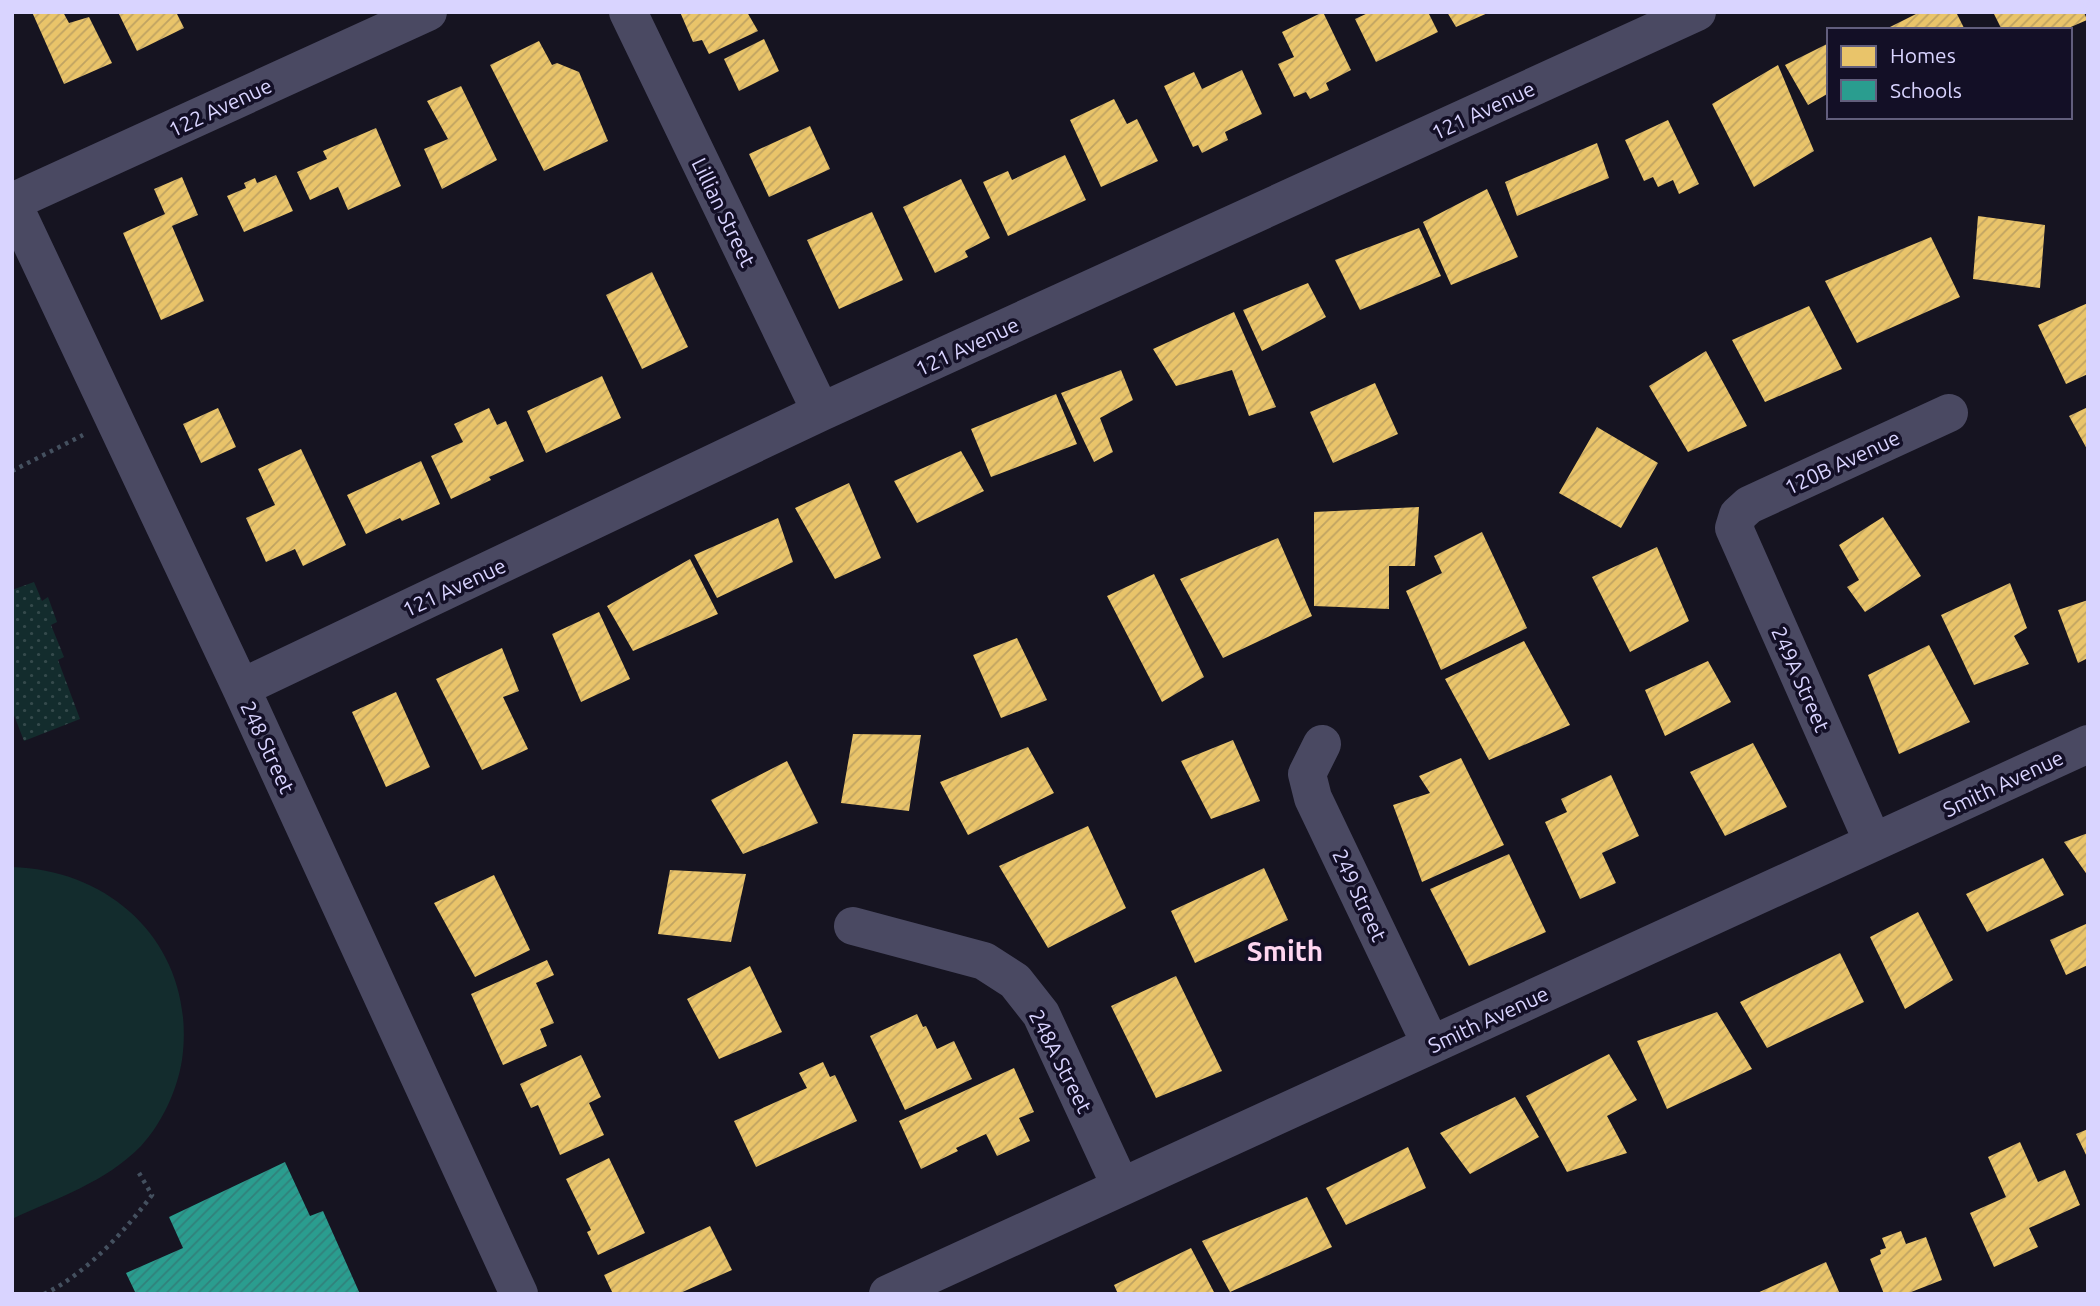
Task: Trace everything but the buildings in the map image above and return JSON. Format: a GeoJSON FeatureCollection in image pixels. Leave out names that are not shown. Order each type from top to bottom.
{"type":"FeatureCollection","features":[{"type":"Feature","properties":{"kind":"street","name":"122 Avenue"},"geometry":{"type":"LineString","coordinates":[[12,202],[428,12]]}},
{"type":"Feature","properties":{"kind":"street","name":"Lillian Street"},"geometry":{"type":"LineString","coordinates":[[628,12],[821,412]]}},
{"type":"Feature","properties":{"kind":"street","name":"121 Avenue"},"geometry":{"type":"LineString","coordinates":[[241,688],[821,412],[1697,12]]}},
{"type":"Feature","properties":{"kind":"street","name":"248 Street"},"geometry":{"type":"LineString","coordinates":[[12,202],[241,688],[519,1294]]}},
{"type":"Feature","properties":{"kind":"street","name":"120B Avenue"},"geometry":{"type":"LineString","coordinates":[[1738,515],[1749,505],[1949,413]]}},
{"type":"Feature","properties":{"kind":"street","name":"249A Street"},"geometry":{"type":"LineString","coordinates":[[1738,515],[1734,528],[1873,842]]}},
{"type":"Feature","properties":{"kind":"street","name":"249 Street"},"geometry":{"type":"LineString","coordinates":[[1322,744],[1307,774],[1313,798],[1431,1045]]}},
{"type":"Feature","properties":{"kind":"street","name":"Smith Avenue"},"geometry":{"type":"LineString","coordinates":[[888,1294],[2088,744]]}},
{"type":"Feature","properties":{"kind":"street","name":"248A Street"},"geometry":{"type":"LineString","coordinates":[[853,926],[984,961],[1015,981],[1041,1014],[1121,1187]]}},
{"type":"Feature","properties":{"kind":"path"},"geometry":{"type":"LineString","coordinates":[[12,471],[84,434]]}},
{"type":"Feature","properties":{"kind":"path"},"geometry":{"type":"LineString","coordinates":[[44,1294],[100,1254],[129,1226],[152,1195],[139,1173]]}},
{"type":"Feature","properties":{"kind":"green space"},"geometry":{"type":"Polygon","coordinates":[[[34,582],[42,601],[48,597],[57,622],[51,625],[64,657],[58,660],[80,719],[24,741],[12,710],[12,590],[34,582]]]}},
{"type":"Feature","properties":{"kind":"green space"},"geometry":{"type":"Polygon","coordinates":[[[12,867],[50,872],[85,883],[116,901],[142,924],[163,952],[177,985],[183,1021],[182,1060],[176,1083],[168,1106],[149,1137],[127,1159],[97,1179],[12,1219],[12,867]]]}},
{"type":"Feature","properties":{"kind":"district","name":"Smith"},"geometry":{"type":"Point","coordinates":[1285,950]}}]}
